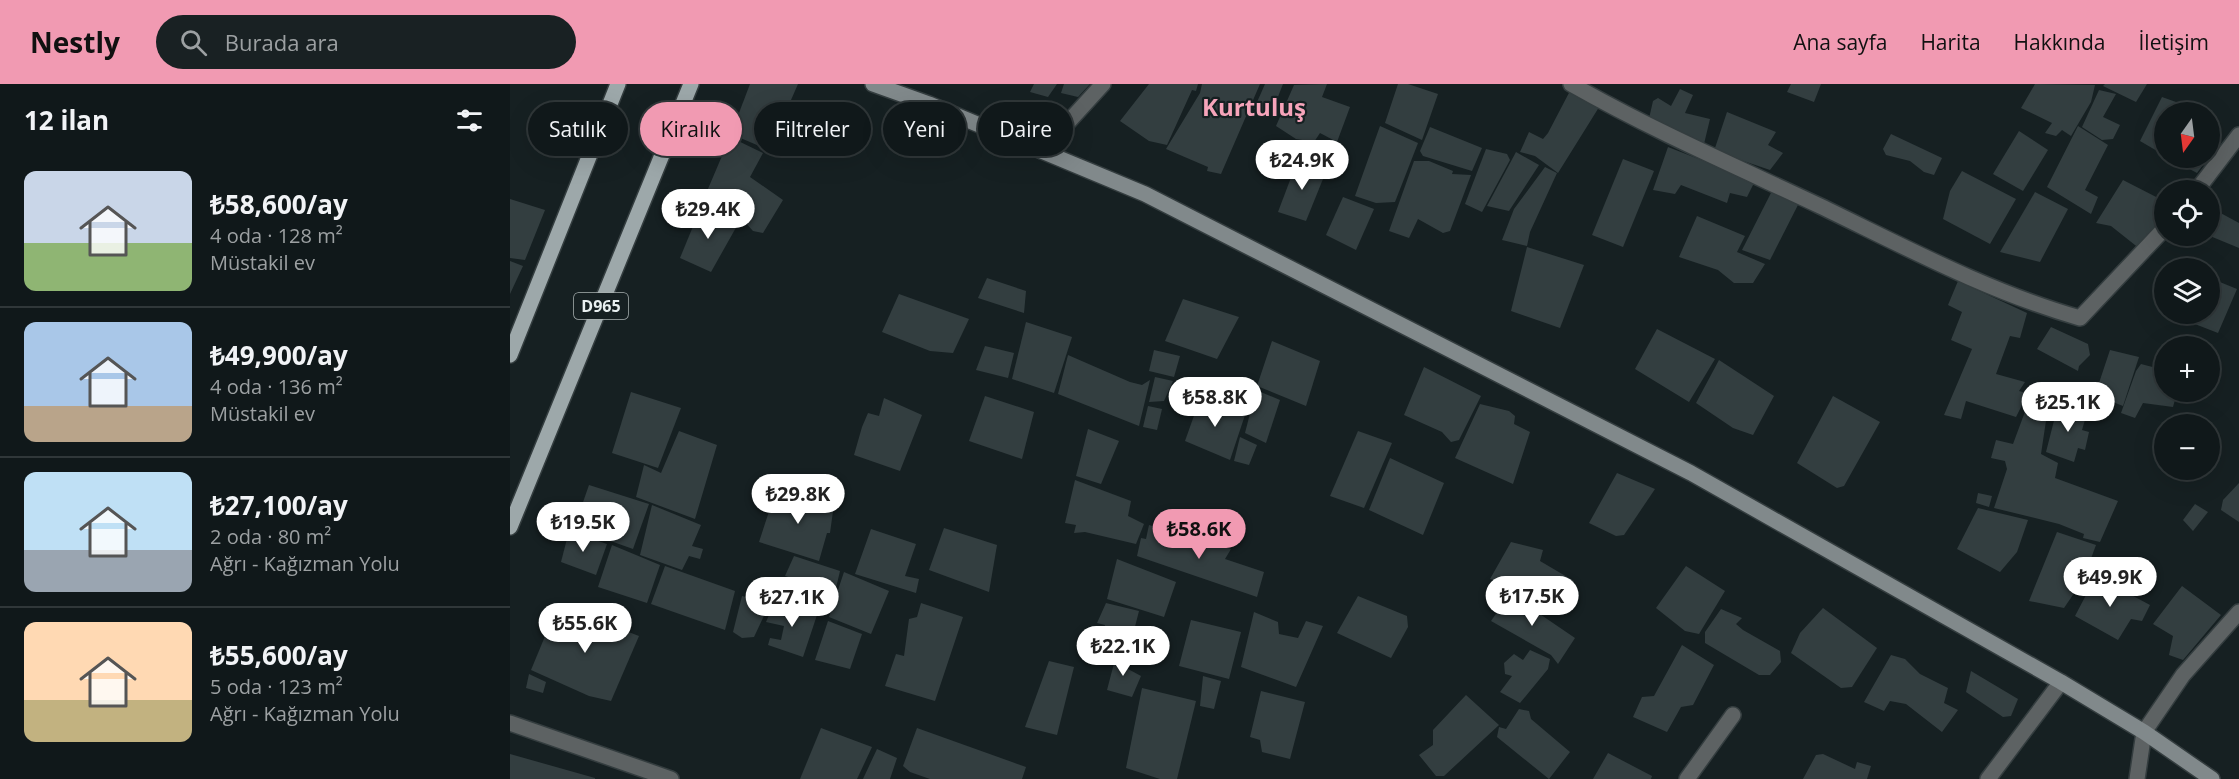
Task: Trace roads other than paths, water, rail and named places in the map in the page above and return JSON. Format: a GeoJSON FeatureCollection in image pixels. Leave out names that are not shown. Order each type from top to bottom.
{"type":"FeatureCollection","features":[{"type":"Feature","properties":{"kind":"main road"},"geometry":{"type":"LineString","coordinates":[[510,355],[618,84]]}},
{"type":"Feature","properties":{"kind":"main road","name":"D965"},"geometry":{"type":"LineString","coordinates":[[510,527],[691,84]]}},
{"type":"Feature","properties":{"kind":"street"},"geometry":{"type":"LineString","coordinates":[[873,84],[922,102]]}},
{"type":"Feature","properties":{"kind":"street"},"geometry":{"type":"LineString","coordinates":[[896,84],[925,102]]}},
{"type":"Feature","properties":{"kind":"street"},"geometry":{"type":"LineString","coordinates":[[1073,117],[1103,84]]}},
{"type":"Feature","properties":{"kind":"street"},"geometry":{"type":"LineString","coordinates":[[1571,84],[1635,121],[1961,273],[2048,308],[2080,318],[2154,240]]}},
{"type":"Feature","properties":{"kind":"street"},"geometry":{"type":"LineString","coordinates":[[2205,180],[2239,135]]}},
{"type":"Feature","properties":{"kind":"street"},"geometry":{"type":"LineString","coordinates":[[1054,156],[1145,194],[1691,473],[2061,682],[2144,732],[2212,779]]}},
{"type":"Feature","properties":{"kind":"street"},"geometry":{"type":"LineString","coordinates":[[2137,779],[2144,732],[2183,675],[2239,612]]}},
{"type":"Feature","properties":{"kind":"street"},"geometry":{"type":"LineString","coordinates":[[1988,779],[2061,682]]}},
{"type":"Feature","properties":{"kind":"street"},"geometry":{"type":"LineString","coordinates":[[1687,779],[1733,715]]}},
{"type":"Feature","properties":{"kind":"street"},"geometry":{"type":"LineString","coordinates":[[510,723],[671,779]]}},
{"type":"Feature","properties":{"kind":"district","name":"Kurtuluş"},"geometry":{"type":"Point","coordinates":[1254,108]}}]}
